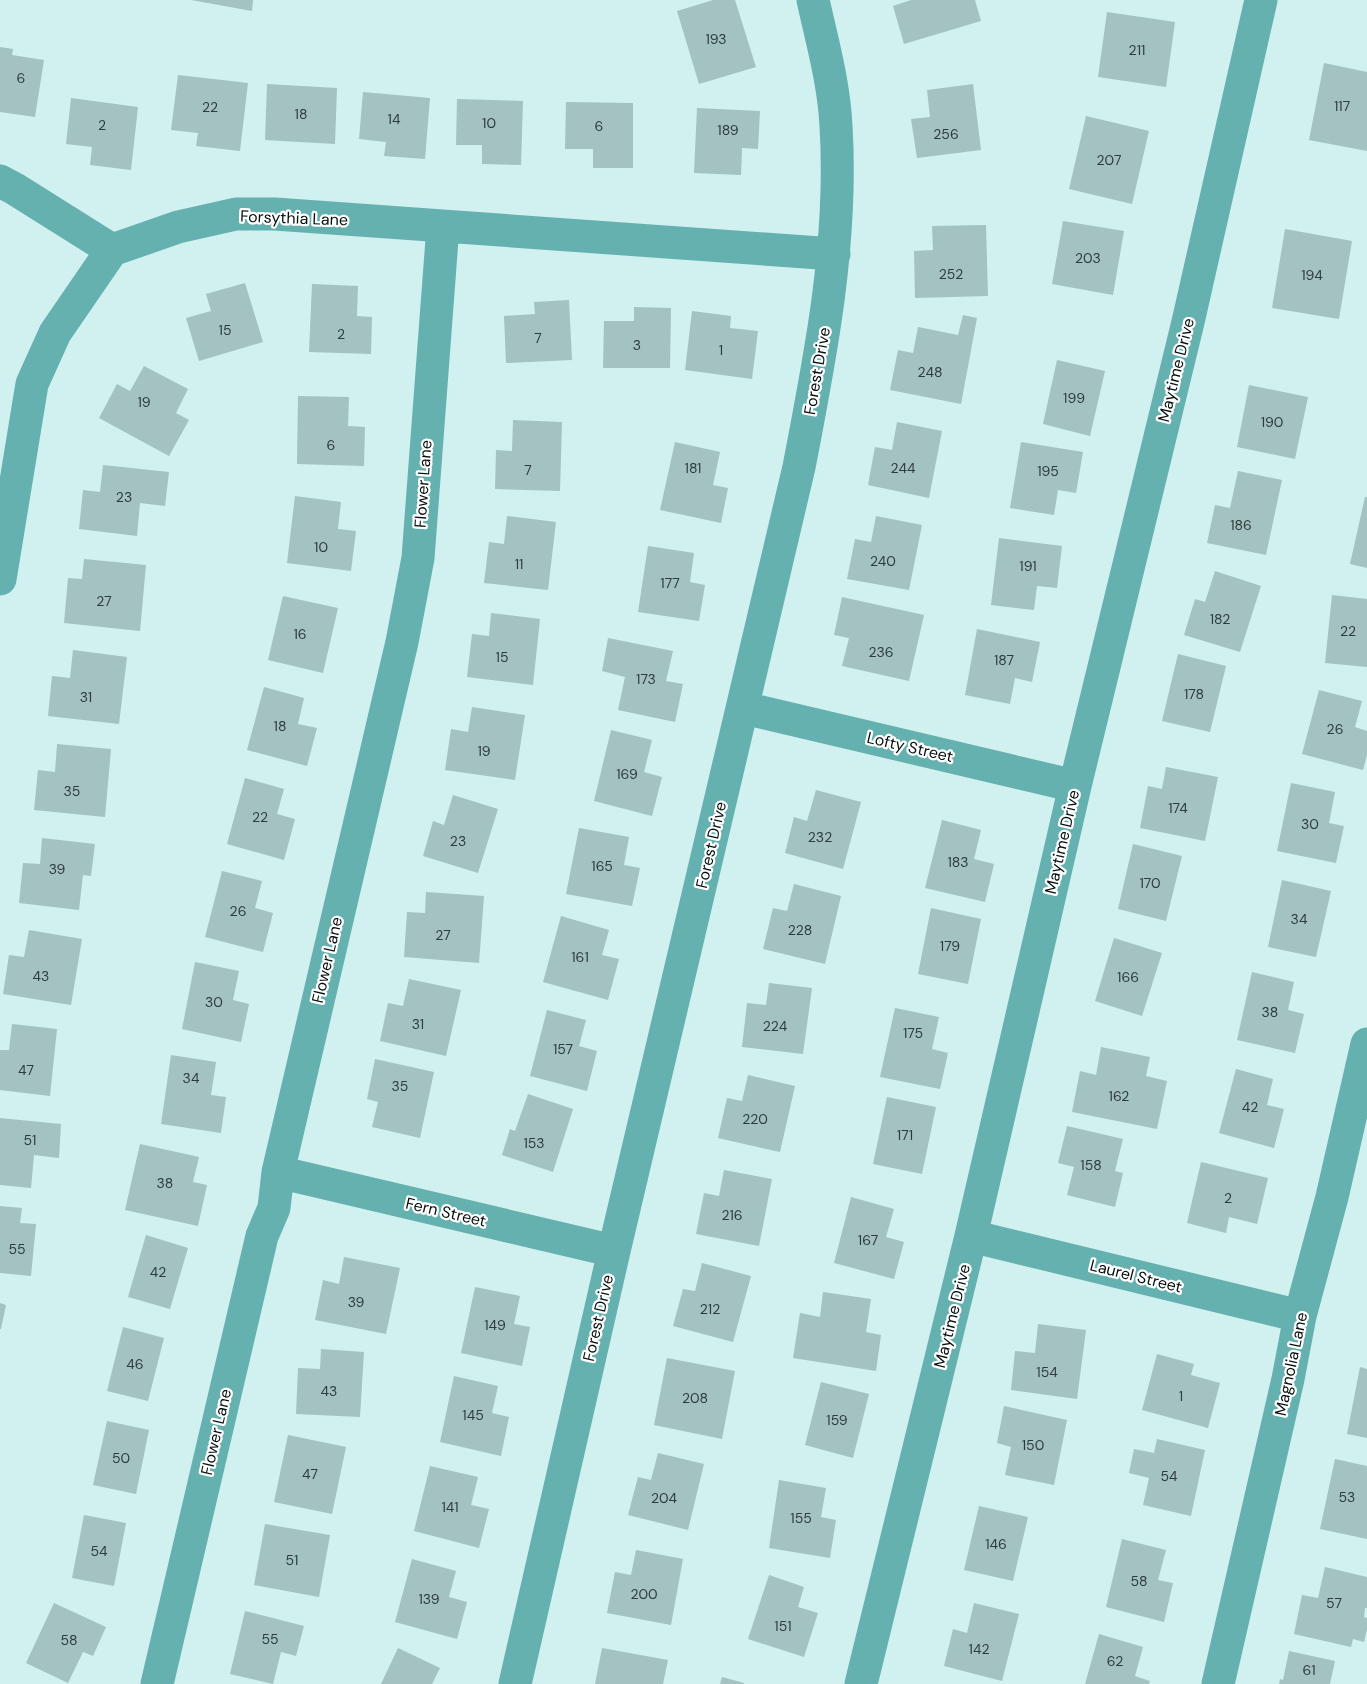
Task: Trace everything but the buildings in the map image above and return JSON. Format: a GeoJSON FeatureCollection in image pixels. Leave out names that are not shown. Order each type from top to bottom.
{"type":"FeatureCollection","features":[{"type":"Feature","properties":{"kind":"street","name":"Forest Drive"},"geometry":{"type":"LineString","coordinates":[[515,1684],[614,1251],[744,708],[799,467],[824,339],[834,254],[838,180],[836,124],[828,66],[813,0]]}},
{"type":"Feature","properties":{"kind":"street","name":"Maytime Drive"},"geometry":{"type":"LineString","coordinates":[[861,1684],[971,1236],[1075,786],[1185,334],[1261,0]]}},
{"type":"Feature","properties":{"kind":"street"},"geometry":{"type":"LineString","coordinates":[[0,182],[15,189],[112,250],[55,333],[32,384],[0,579]]}},
{"type":"Feature","properties":{"kind":"street","name":"Forsythia Lane"},"geometry":{"type":"LineString","coordinates":[[112,250],[178,227],[236,214],[275,214],[834,254]]}},
{"type":"Feature","properties":{"kind":"street","name":"Flower Lane"},"geometry":{"type":"LineString","coordinates":[[157,1684],[262,1236],[274,1208],[278,1172],[402,642],[416,569],[443,226]]}},
{"type":"Feature","properties":{"kind":"street","name":"Lofty Street"},"geometry":{"type":"LineString","coordinates":[[744,708],[1075,786]]}},
{"type":"Feature","properties":{"kind":"street","name":"Magnolia Lane"},"geometry":{"type":"LineString","coordinates":[[1218,1684],[1300,1316],[1332,1197],[1367,1044]]}},
{"type":"Feature","properties":{"kind":"street","name":"Fern Street"},"geometry":{"type":"LineString","coordinates":[[278,1172],[614,1251]]}},
{"type":"Feature","properties":{"kind":"street","name":"Laurel Street"},"geometry":{"type":"LineString","coordinates":[[971,1236],[1300,1316]]}}]}
